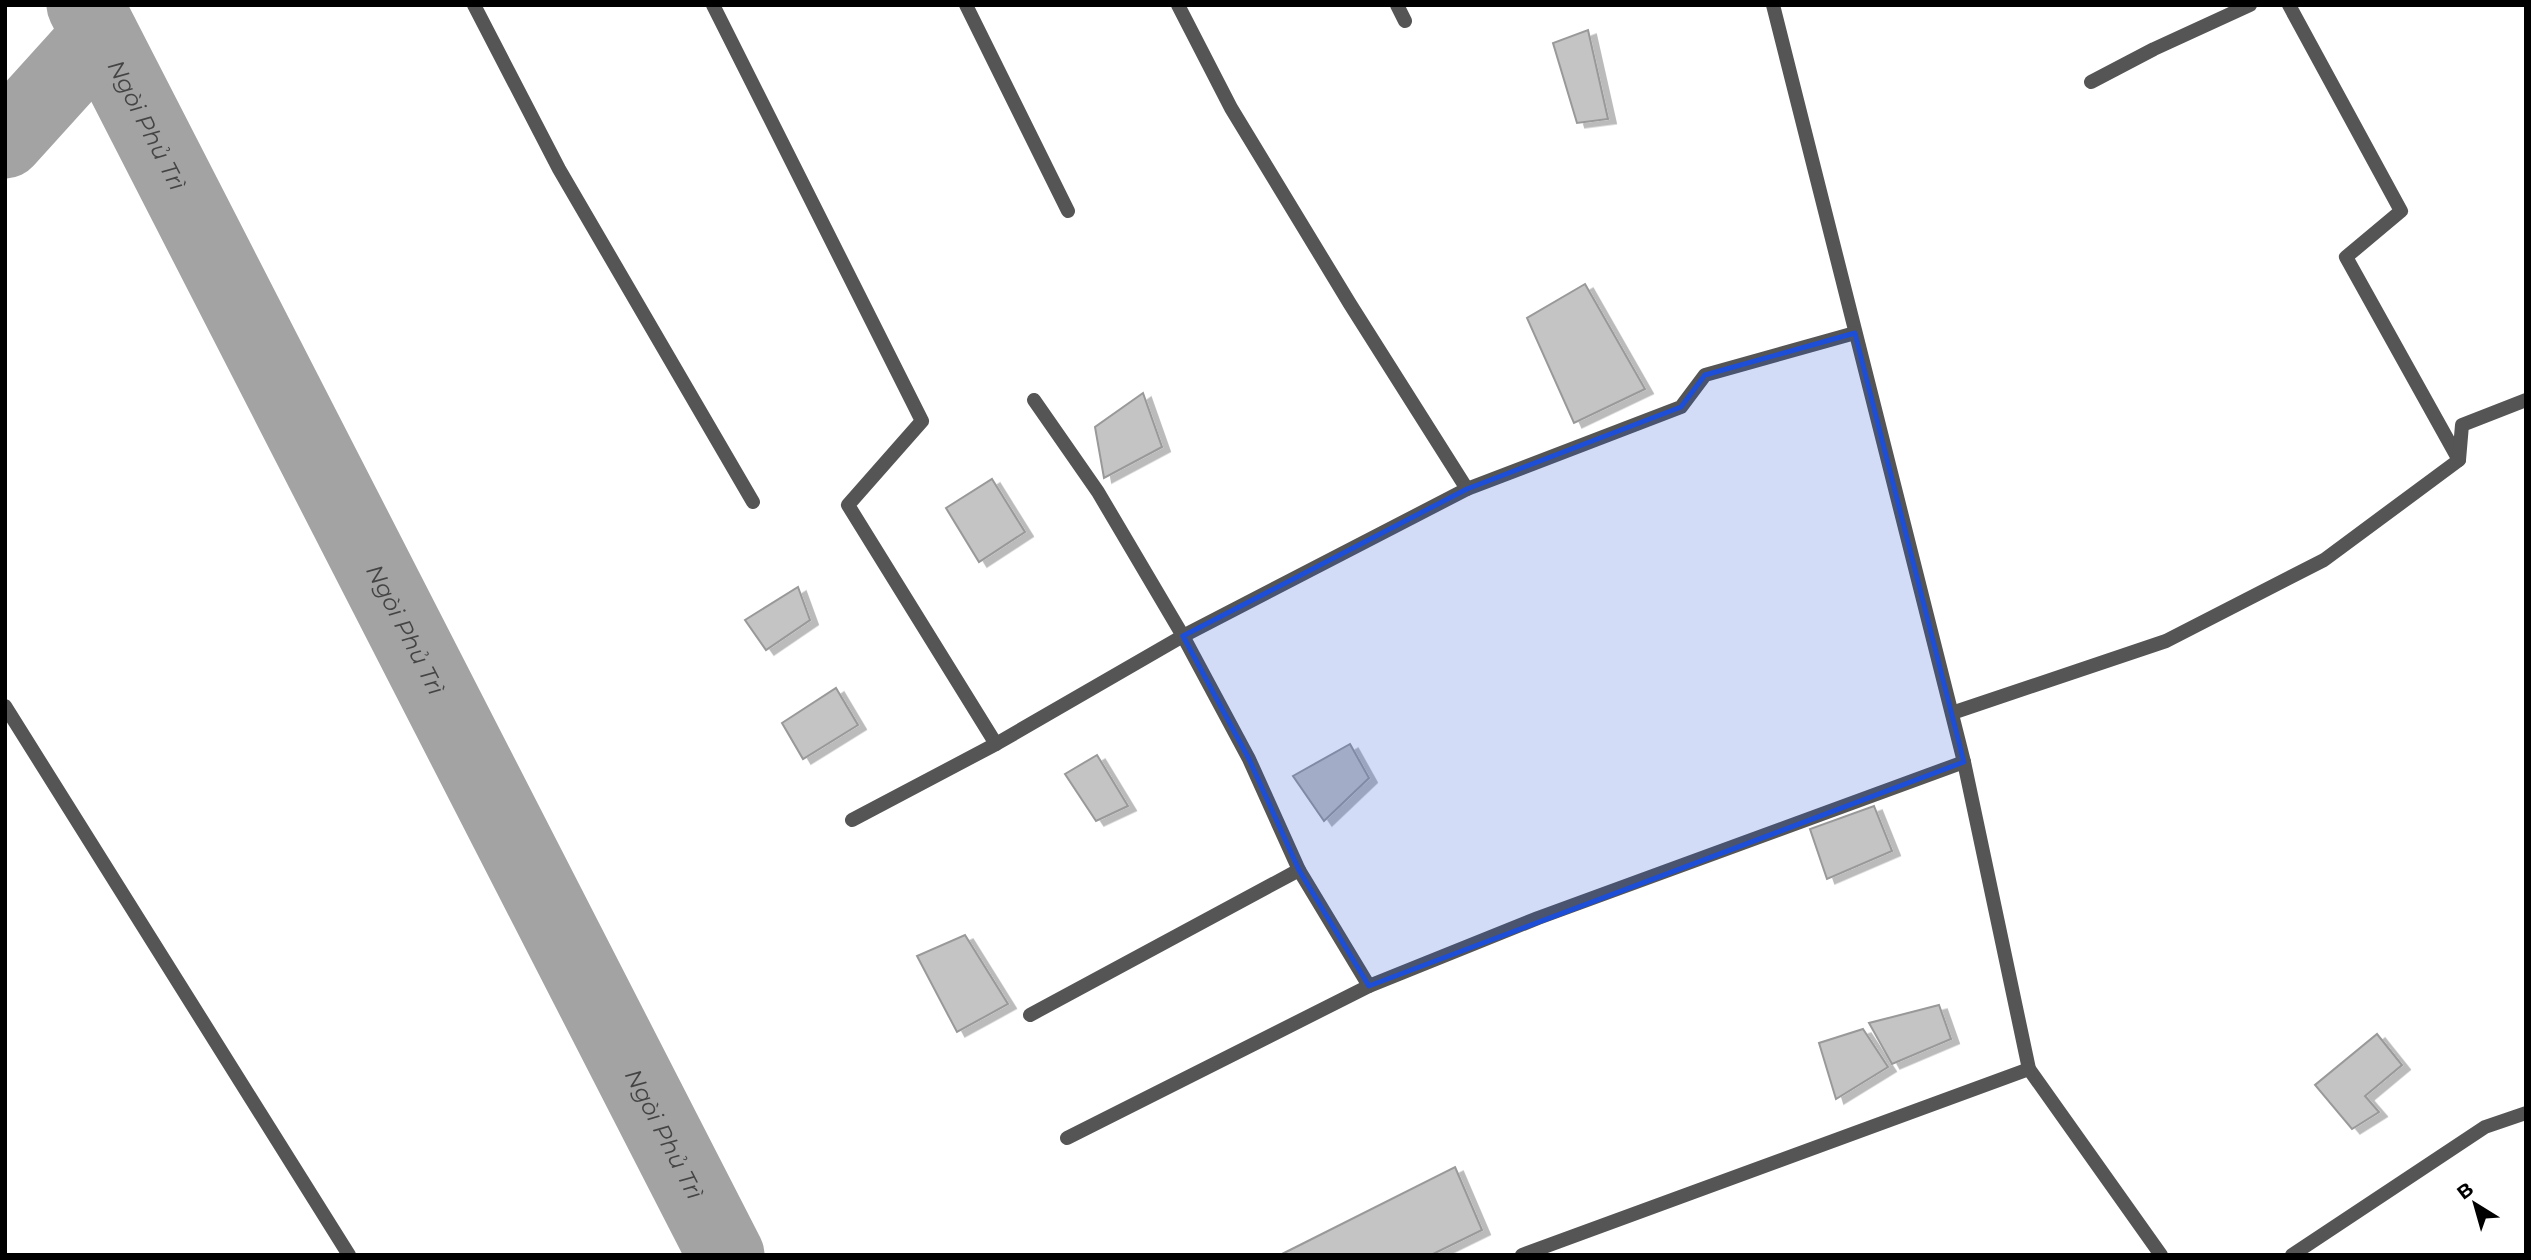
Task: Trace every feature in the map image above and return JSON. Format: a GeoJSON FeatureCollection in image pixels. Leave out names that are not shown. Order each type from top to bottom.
{"type":"FeatureCollection","features":[{"type":"Feature","properties":{"kind":"street"},"geometry":{"type":"LineString","coordinates":[[474,5],[559,169],[753,502]]}},
{"type":"Feature","properties":{"kind":"street"},"geometry":{"type":"LineString","coordinates":[[713,5],[922,421],[848,505],[996,744]]}},
{"type":"Feature","properties":{"kind":"street"},"geometry":{"type":"LineString","coordinates":[[966,5],[1068,211]]}},
{"type":"Feature","properties":{"kind":"street"},"geometry":{"type":"LineString","coordinates":[[1178,5],[1231,108],[1467,489]]}},
{"type":"Feature","properties":{"kind":"street"},"geometry":{"type":"LineString","coordinates":[[1397,5],[1405,21]]}},
{"type":"Feature","properties":{"kind":"street"},"geometry":{"type":"LineString","coordinates":[[1773,5],[1964,762],[2029,1069],[2161,1255]]}},
{"type":"Feature","properties":{"kind":"street"},"geometry":{"type":"LineString","coordinates":[[2091,82],[2249,5]]}},
{"type":"Feature","properties":{"kind":"street"},"geometry":{"type":"LineString","coordinates":[[2289,5],[2401,211],[2346,257],[2459,460]]}},
{"type":"Feature","properties":{"kind":"street"},"geometry":{"type":"LineString","coordinates":[[852,820],[996,744],[1184,636],[1467,489],[1681,407],[1704,375],[1855,333]]}},
{"type":"Feature","properties":{"kind":"street"},"geometry":{"type":"LineString","coordinates":[[1034,400],[1098,492],[1184,636],[1249,759],[1299,870],[1369,986]]}},
{"type":"Feature","properties":{"kind":"street"},"geometry":{"type":"LineString","coordinates":[[1952,713],[2166,641],[2324,560],[2459,460],[2462,425],[2526,400]]}},
{"type":"Feature","properties":{"kind":"street"},"geometry":{"type":"LineString","coordinates":[[5,706],[349,1255]]}},
{"type":"Feature","properties":{"kind":"street"},"geometry":{"type":"LineString","coordinates":[[1067,1138],[1369,986],[1538,918],[1964,762]]}},
{"type":"Feature","properties":{"kind":"street"},"geometry":{"type":"LineString","coordinates":[[1030,1015],[1299,870]]}},
{"type":"Feature","properties":{"kind":"street"},"geometry":{"type":"LineString","coordinates":[[1522,1255],[2029,1069]]}},
{"type":"Feature","properties":{"kind":"street"},"geometry":{"type":"LineString","coordinates":[[2292,1255],[2485,1127],[2526,1113]]}},
{"type":"Feature","properties":{"kind":"highlighted area"},"geometry":{"type":"Polygon","coordinates":[[[1855,333],[1964,762],[1369,986],[1299,870],[1249,759],[1183,636],[1467,489],[1681,407],[1705,375],[1855,333]]]}},
{"type":"Feature","properties":{"kind":"building"},"geometry":{"type":"Polygon","coordinates":[[[1588,30],[1608,119],[1577,123],[1553,43],[1588,30]]]}},
{"type":"Feature","properties":{"kind":"building"},"geometry":{"type":"Polygon","coordinates":[[[1585,284],[1645,389],[1574,423],[1527,318],[1585,284]]]}},
{"type":"Feature","properties":{"kind":"building"},"geometry":{"type":"Polygon","coordinates":[[[1143,393],[1162,447],[1104,478],[1095,427],[1143,393]]]}},
{"type":"Feature","properties":{"kind":"building"},"geometry":{"type":"Polygon","coordinates":[[[992,479],[1025,532],[979,562],[946,508],[992,479]]]}},
{"type":"Feature","properties":{"kind":"building"},"geometry":{"type":"Polygon","coordinates":[[[798,587],[810,620],[766,650],[745,620],[798,587]]]}},
{"type":"Feature","properties":{"kind":"building"},"geometry":{"type":"Polygon","coordinates":[[[836,688],[858,725],[803,759],[782,723],[836,688]]]}},
{"type":"Feature","properties":{"kind":"building"},"geometry":{"type":"Polygon","coordinates":[[[1350,744],[1369,778],[1324,821],[1293,776],[1350,744]]]}},
{"type":"Feature","properties":{"kind":"building"},"geometry":{"type":"Polygon","coordinates":[[[1097,755],[1128,806],[1096,821],[1065,774],[1097,755]]]}},
{"type":"Feature","properties":{"kind":"building"},"geometry":{"type":"Polygon","coordinates":[[[1874,806],[1892,851],[1827,879],[1810,829],[1874,806]]]}},
{"type":"Feature","properties":{"kind":"building"},"geometry":{"type":"Polygon","coordinates":[[[965,935],[1008,1004],[957,1032],[917,956],[965,935]]]}},
{"type":"Feature","properties":{"kind":"building"},"geometry":{"type":"Polygon","coordinates":[[[1939,1005],[1951,1039],[1892,1064],[1869,1023],[1939,1005]]]}},
{"type":"Feature","properties":{"kind":"building"},"geometry":{"type":"Polygon","coordinates":[[[1863,1029],[1888,1067],[1836,1099],[1819,1043],[1863,1029]]]}},
{"type":"Feature","properties":{"kind":"building"},"geometry":{"type":"Polygon","coordinates":[[[2377,1034],[2402,1065],[2365,1096],[2379,1112],[2352,1129],[2315,1085],[2377,1034]]]}},
{"type":"Feature","properties":{"kind":"building"},"geometry":{"type":"Polygon","coordinates":[[[1455,1167],[1482,1230],[1431,1255],[1280,1255],[1455,1167]]]}},
{"type":"Feature","properties":{"kind":"waterway","name":"Ngòi Phủ Trì"},"geometry":{"type":"LineString","coordinates":[[85,5],[726,1255]]}},
{"type":"Feature","properties":{"kind":"waterway"},"geometry":{"type":"LineString","coordinates":[[5,140],[100,35]]}}]}
